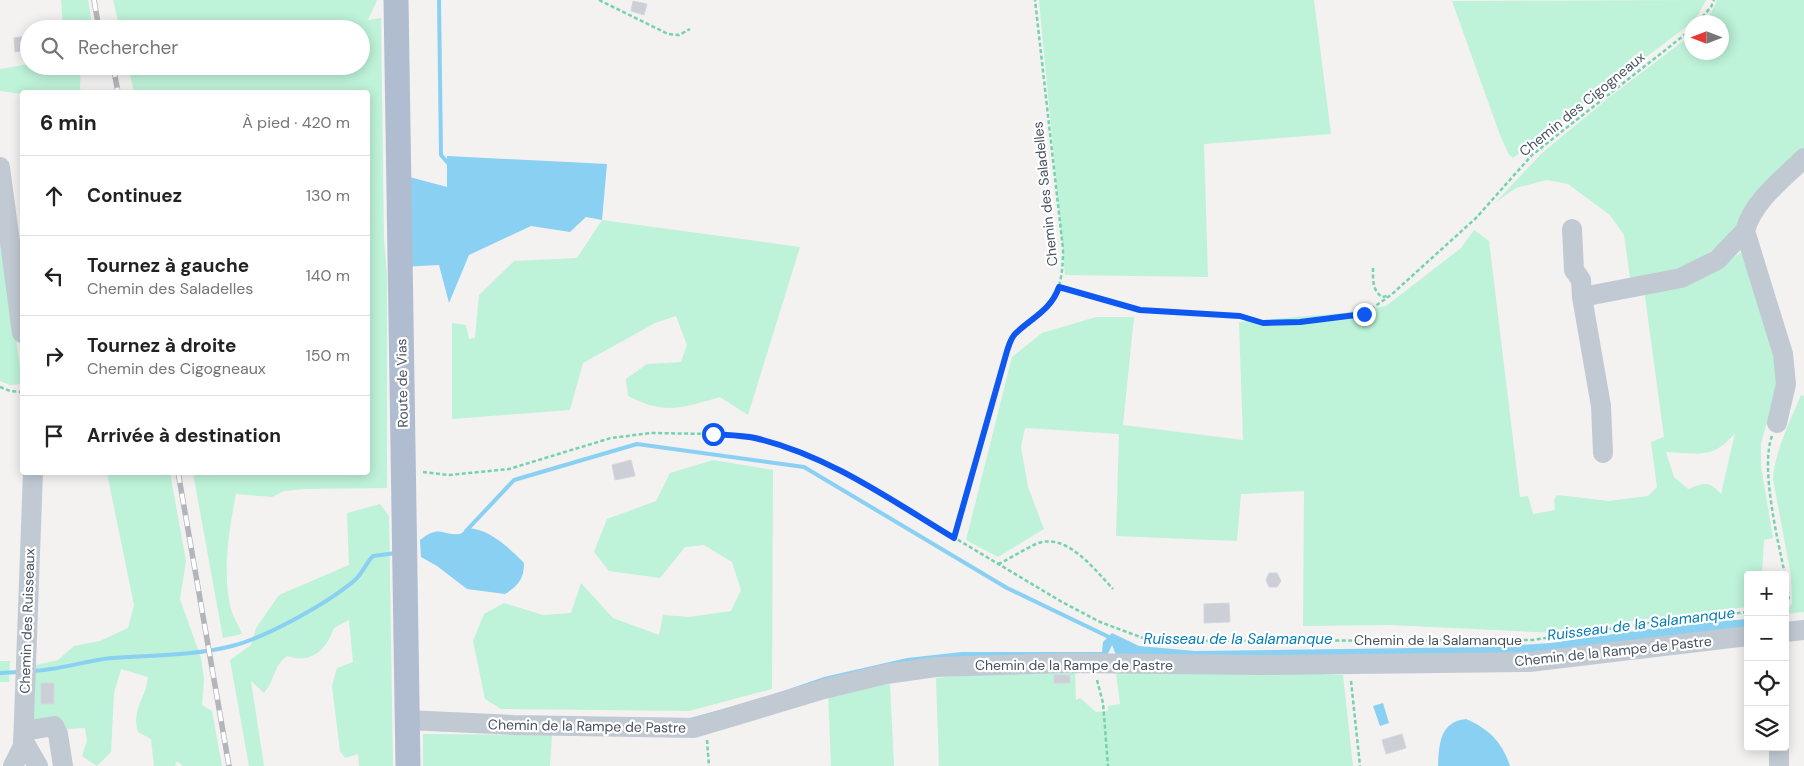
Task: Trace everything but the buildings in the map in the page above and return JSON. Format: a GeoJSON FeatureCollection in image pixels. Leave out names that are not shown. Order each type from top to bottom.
{"type":"FeatureCollection","features":[{"type":"Feature","properties":{"kind":"main road","name":"Route de Vias"},"geometry":{"type":"LineString","coordinates":[[396,0],[408,766]]}},
{"type":"Feature","properties":{"kind":"street"},"geometry":{"type":"LineString","coordinates":[[1777,423],[1786,384],[1783,354],[1746,231],[1749,219],[1756,207],[1804,158]]}},
{"type":"Feature","properties":{"kind":"street"},"geometry":{"type":"LineString","coordinates":[[0,167],[20,318]]}},
{"type":"Feature","properties":{"kind":"street"},"geometry":{"type":"LineString","coordinates":[[1572,229],[1574,270],[1581,280],[1582,297],[1601,406],[1603,453]]}},
{"type":"Feature","properties":{"kind":"street"},"geometry":{"type":"LineString","coordinates":[[1582,297],[1681,278],[1717,260],[1746,231]]}},
{"type":"Feature","properties":{"kind":"street","name":"Chemin des Ruisseaux"},"geometry":{"type":"LineString","coordinates":[[13,766],[23,746],[24,735],[33,475]]}},
{"type":"Feature","properties":{"kind":"street"},"geometry":{"type":"LineString","coordinates":[[1789,632],[1804,630]]}},
{"type":"Feature","properties":{"kind":"street","name":"Chemin de la Rampe de Pastre"},"geometry":{"type":"LineString","coordinates":[[408,720],[447,723],[694,728],[824,689],[886,674],[936,667],[976,664],[1083,663],[1348,664],[1529,662],[1744,636]]}},
{"type":"Feature","properties":{"kind":"street"},"geometry":{"type":"LineString","coordinates":[[38,766],[24,735],[54,726],[58,734],[63,766]]}},
{"type":"Feature","properties":{"kind":"street"},"geometry":{"type":"LineString","coordinates":[[1779,751],[1780,766]]}},
{"type":"Feature","properties":{"kind":"path"},"geometry":{"type":"LineString","coordinates":[[599,0],[668,34],[679,35],[690,29]]}},
{"type":"Feature","properties":{"kind":"path","name":"Chemin des Saladelles"},"geometry":{"type":"LineString","coordinates":[[954,538],[1007,351],[1014,334],[1039,316],[1055,298],[1063,275],[1063,249],[1035,0]]}},
{"type":"Feature","properties":{"kind":"path"},"geometry":{"type":"LineString","coordinates":[[1704,15],[1714,0]]}},
{"type":"Feature","properties":{"kind":"path","name":"Chemin des Cigogneaux"},"geometry":{"type":"LineString","coordinates":[[1059,287],[1140,310],[1240,316],[1263,323],[1300,322],[1364,314],[1391,295],[1476,218],[1532,155],[1684,36]]}},
{"type":"Feature","properties":{"kind":"path"},"geometry":{"type":"LineString","coordinates":[[1373,268],[1373,285],[1376,293],[1382,297],[1391,295]]}},
{"type":"Feature","properties":{"kind":"path"},"geometry":{"type":"LineString","coordinates":[[0,387],[10,391],[20,392]]}},
{"type":"Feature","properties":{"kind":"path"},"geometry":{"type":"LineString","coordinates":[[1777,423],[1768,445],[1767,467],[1784,571]]}},
{"type":"Feature","properties":{"kind":"path","name":"Chemin de la Salamanque"},"geometry":{"type":"LineString","coordinates":[[404,472],[449,475],[509,469],[611,438],[652,433],[713,434],[753,438],[786,446],[840,470],[1100,622],[1151,641],[1532,640],[1663,621],[1744,612]]}},
{"type":"Feature","properties":{"kind":"path"},"geometry":{"type":"LineString","coordinates":[[998,564],[1038,543],[1053,542],[1078,552],[1113,589]]}},
{"type":"Feature","properties":{"kind":"path"},"geometry":{"type":"LineString","coordinates":[[1083,663],[1099,682],[1103,703],[1108,766]]}},
{"type":"Feature","properties":{"kind":"path"},"geometry":{"type":"LineString","coordinates":[[1348,664],[1360,766]]}},
{"type":"Feature","properties":{"kind":"path"},"geometry":{"type":"LineString","coordinates":[[705,725],[709,766]]}},
{"type":"Feature","properties":{"kind":"green space"},"geometry":{"type":"Polygon","coordinates":[[[61,0],[88,0],[91,20],[62,20],[61,0]]]}},
{"type":"Feature","properties":{"kind":"green space"},"geometry":{"type":"Polygon","coordinates":[[[113,0],[377,0],[368,20],[118,20],[113,0]]]}},
{"type":"Feature","properties":{"kind":"green space"},"geometry":{"type":"Polygon","coordinates":[[[1039,0],[1314,0],[1331,134],[1204,144],[1208,277],[1065,275],[1039,0]]]}},
{"type":"Feature","properties":{"kind":"green space"},"geometry":{"type":"Polygon","coordinates":[[[1706,0],[1698,15],[1684,15],[1684,28],[1513,158],[1509,155],[1500,135],[1452,1],[1706,0]]]}},
{"type":"Feature","properties":{"kind":"green space"},"geometry":{"type":"Polygon","coordinates":[[[1717,0],[1804,0],[1804,150],[1732,239],[1721,244],[1700,259],[1680,268],[1663,273],[1630,278],[1624,235],[1610,215],[1568,184],[1547,180],[1516,188],[1496,202],[1541,154],[1611,96],[1684,40],[1684,60],[1729,60],[1729,15],[1709,15],[1717,0]]]}},
{"type":"Feature","properties":{"kind":"green space"},"geometry":{"type":"Polygon","coordinates":[[[381,18],[384,240],[387,275],[387,488],[305,489],[284,491],[272,497],[236,494],[229,536],[227,581],[231,609],[242,634],[223,638],[193,475],[370,475],[370,90],[134,90],[130,75],[370,75],[370,20],[368,20],[381,18]]]}},
{"type":"Feature","properties":{"kind":"green space"},"geometry":{"type":"Polygon","coordinates":[[[20,66],[20,75],[81,75],[81,90],[20,90],[20,94],[0,91],[0,69],[20,66]]]}},
{"type":"Feature","properties":{"kind":"green space"},"geometry":{"type":"Polygon","coordinates":[[[0,213],[20,368],[20,384],[10,385],[0,381],[0,213]]]}},
{"type":"Feature","properties":{"kind":"green space"},"geometry":{"type":"Polygon","coordinates":[[[602,220],[800,247],[748,415],[720,397],[684,407],[663,408],[628,396],[626,379],[647,364],[681,362],[687,345],[676,316],[655,323],[583,363],[570,410],[452,419],[452,323],[466,325],[469,339],[475,338],[479,295],[514,261],[577,258],[602,220]]]}},
{"type":"Feature","properties":{"kind":"green space"},"geometry":{"type":"Polygon","coordinates":[[[1474,230],[1489,241],[1520,497],[1528,496],[1533,514],[1555,510],[1554,500],[1557,495],[1609,501],[1648,496],[1657,487],[1651,442],[1664,437],[1644,289],[1732,258],[1744,251],[1777,356],[1779,383],[1761,443],[1761,466],[1773,538],[1764,540],[1762,571],[1744,571],[1744,607],[1638,620],[1557,633],[1390,625],[1303,626],[1304,491],[1241,494],[1237,541],[1116,536],[1119,434],[1025,428],[1021,447],[1028,487],[1044,529],[998,557],[966,540],[1012,357],[1042,333],[1096,317],[1134,317],[1123,425],[1243,440],[1239,322],[1343,313],[1386,306],[1461,248],[1474,230]],[[1735,433],[1727,442],[1712,451],[1696,454],[1666,452],[1674,477],[1688,489],[1703,484],[1713,487],[1721,494],[1735,433]]]}},
{"type":"Feature","properties":{"kind":"green space"},"geometry":{"type":"Polygon","coordinates":[[[1801,395],[1804,396],[1804,612],[1789,614],[1789,608],[1792,603],[1791,576],[1773,479],[1777,457],[1801,395]]]}},
{"type":"Feature","properties":{"kind":"green space"},"geometry":{"type":"Polygon","coordinates":[[[713,460],[773,470],[772,689],[689,711],[501,709],[485,699],[473,641],[484,614],[504,603],[543,615],[571,613],[581,583],[613,618],[659,635],[663,615],[689,617],[731,611],[741,590],[732,562],[704,545],[685,547],[660,578],[609,571],[594,552],[607,519],[656,501],[670,473],[713,460]]]}},
{"type":"Feature","properties":{"kind":"green space"},"geometry":{"type":"Polygon","coordinates":[[[107,475],[170,475],[186,561],[180,599],[201,658],[204,679],[202,705],[212,711],[222,766],[183,766],[177,761],[175,766],[154,766],[151,739],[138,732],[136,724],[136,717],[148,677],[121,669],[114,693],[111,752],[97,766],[82,756],[87,741],[85,728],[32,731],[32,666],[58,660],[74,646],[100,641],[128,628],[134,605],[107,475]]]}},
{"type":"Feature","properties":{"kind":"green space"},"geometry":{"type":"Polygon","coordinates":[[[380,504],[389,516],[393,766],[359,766],[358,754],[345,758],[340,751],[332,686],[337,668],[353,662],[349,620],[334,628],[327,643],[317,653],[304,658],[287,656],[282,660],[264,693],[251,681],[264,766],[249,766],[230,660],[251,645],[256,628],[279,595],[349,565],[347,513],[380,504]]]}},
{"type":"Feature","properties":{"kind":"green space"},"geometry":{"type":"Polygon","coordinates":[[[0,661],[10,661],[9,682],[0,682],[0,661]]]}},
{"type":"Feature","properties":{"kind":"green space"},"geometry":{"type":"Polygon","coordinates":[[[1075,666],[1076,700],[1080,698],[1096,712],[1108,711],[1108,706],[1120,704],[1115,666],[1343,675],[1353,766],[939,766],[936,678],[1075,666]]]}},
{"type":"Feature","properties":{"kind":"green space"},"geometry":{"type":"Polygon","coordinates":[[[890,684],[894,766],[831,766],[828,692],[858,686],[890,684]]]}},
{"type":"Feature","properties":{"kind":"green space"},"geometry":{"type":"Polygon","coordinates":[[[423,734],[552,735],[550,766],[423,766],[423,734]]]}},
{"type":"Feature","properties":{"kind":"water"},"geometry":{"type":"Polygon","coordinates":[[[447,156],[607,164],[602,220],[586,217],[570,232],[531,226],[469,255],[449,303],[439,265],[401,267],[402,175],[447,187],[447,156]]]}},
{"type":"Feature","properties":{"kind":"water"},"geometry":{"type":"Polygon","coordinates":[[[469,528],[477,529],[492,536],[524,563],[523,573],[519,582],[505,594],[467,589],[437,566],[421,557],[420,540],[427,535],[437,532],[460,534],[469,528]]]}},
{"type":"Feature","properties":{"kind":"water"},"geometry":{"type":"Polygon","coordinates":[[[1744,619],[1744,633],[1553,657],[1116,655],[1112,645],[1104,662],[955,663],[720,721],[444,730],[441,732],[440,716],[690,718],[760,699],[824,677],[907,658],[962,652],[1102,652],[1103,642],[1112,633],[1139,646],[1195,651],[1486,647],[1551,643],[1685,624],[1744,619]]]}},
{"type":"Feature","properties":{"kind":"water"},"geometry":{"type":"Polygon","coordinates":[[[1383,703],[1389,723],[1380,726],[1373,706],[1383,703]]]}},
{"type":"Feature","properties":{"kind":"water"},"geometry":{"type":"Polygon","coordinates":[[[1466,719],[1494,737],[1503,750],[1510,766],[1438,766],[1440,742],[1446,729],[1457,721],[1466,719]]]}},
{"type":"Feature","properties":{"kind":"waterway"},"geometry":{"type":"LineString","coordinates":[[439,0],[441,155],[448,163]]}},
{"type":"Feature","properties":{"kind":"waterway","name":"Ruisseau de la Salamanque"},"geometry":{"type":"LineString","coordinates":[[466,531],[514,480],[637,444],[804,467],[1007,588],[1111,638]]}},
{"type":"Feature","properties":{"kind":"waterway"},"geometry":{"type":"LineString","coordinates":[[32,671],[111,658],[202,652],[246,642],[279,627],[329,599],[355,580],[373,556],[396,553]]}},
{"type":"Feature","properties":{"kind":"waterway"},"geometry":{"type":"LineString","coordinates":[[0,673],[20,672]]}},
{"type":"Feature","properties":{"kind":"railway"},"geometry":{"type":"LineString","coordinates":[[94,0],[97,20]]}},
{"type":"Feature","properties":{"kind":"railway"},"geometry":{"type":"LineString","coordinates":[[115,75],[118,90]]}},
{"type":"Feature","properties":{"kind":"railway"},"geometry":{"type":"LineString","coordinates":[[179,475],[229,766]]}},
{"type":"Feature","properties":{"kind":"route"},"geometry":{"type":"LineString","coordinates":[[713,434],[753,438],[786,446],[840,470],[954,538],[1007,351],[1014,334],[1039,316],[1055,298],[1059,287],[1140,310],[1240,316],[1263,323],[1300,322],[1364,314]]}}]}
